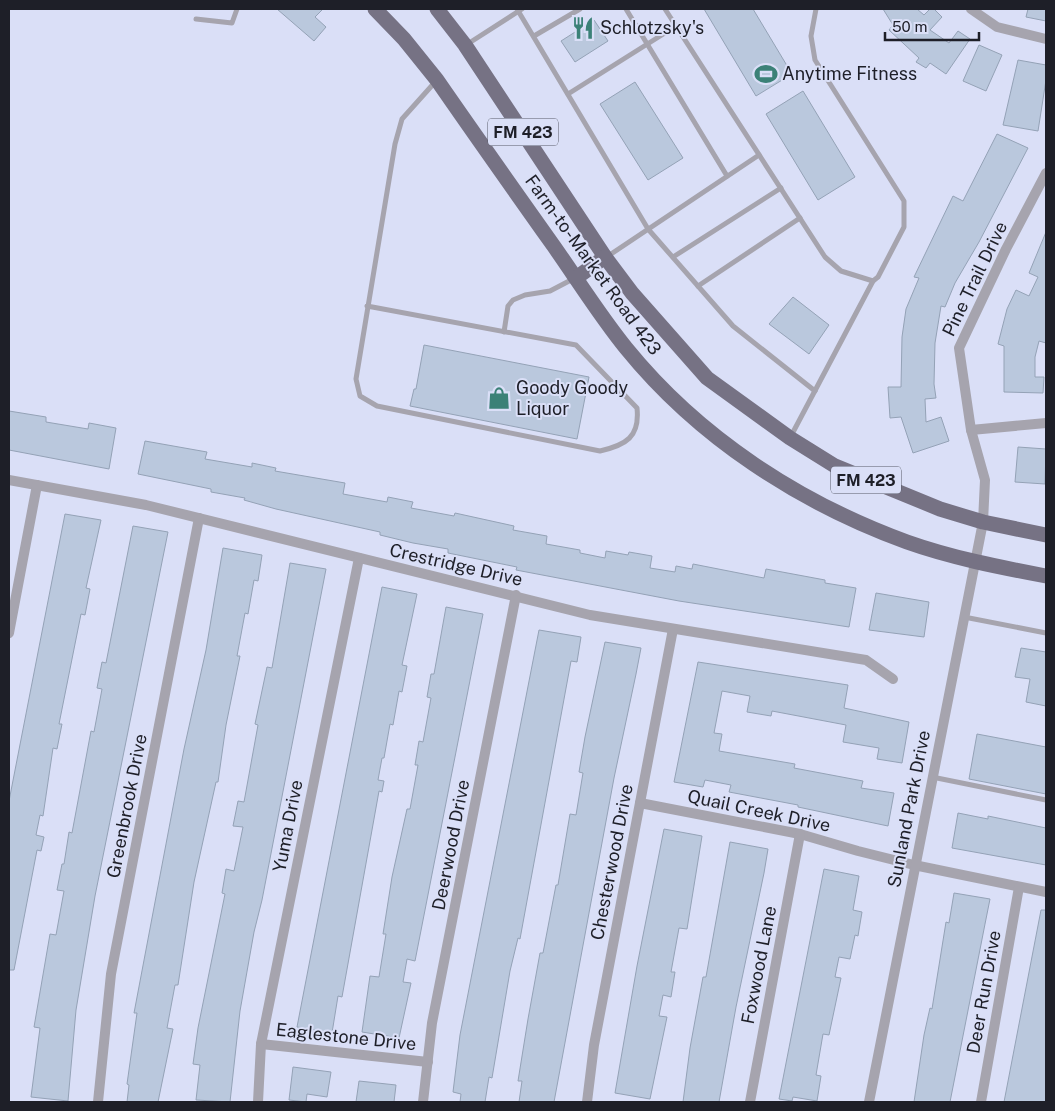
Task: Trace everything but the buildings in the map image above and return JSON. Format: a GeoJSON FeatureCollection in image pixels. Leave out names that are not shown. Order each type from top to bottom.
{"type":"FeatureCollection","features":[{"type":"Feature","properties":{"kind":"main road","name":"Farm-to-Market Road 423"},"geometry":{"type":"LineString","coordinates":[[375,9],[404,39],[437,80],[627,349],[680,406],[734,451],[780,482],[841,515],[907,542],[975,562],[1046,576]]}},
{"type":"Feature","properties":{"kind":"main road","name":"Farm-to-Market Road 423"},"geometry":{"type":"LineString","coordinates":[[437,9],[465,45],[605,257],[632,293],[707,378],[790,438],[835,466],[940,509],[983,522],[1046,535]]}},
{"type":"Feature","properties":{"kind":"main road"},"geometry":{"type":"LineString","coordinates":[[576,278],[605,257]]}},
{"type":"Feature","properties":{"kind":"street"},"geometry":{"type":"LineString","coordinates":[[972,9],[997,27],[1046,38]]}},
{"type":"Feature","properties":{"kind":"street","name":"Pine Trail Drive"},"geometry":{"type":"LineString","coordinates":[[983,522],[985,480],[971,430],[959,348],[1006,249],[1046,173]]}},
{"type":"Feature","properties":{"kind":"street"},"geometry":{"type":"LineString","coordinates":[[971,430],[1046,423]]}},
{"type":"Feature","properties":{"kind":"street","name":"Crestridge Drive"},"geometry":{"type":"LineString","coordinates":[[9,480],[146,504],[590,615],[866,660],[893,679]]}},
{"type":"Feature","properties":{"kind":"street"},"geometry":{"type":"LineString","coordinates":[[9,633],[37,485]]}},
{"type":"Feature","properties":{"kind":"street","name":"Greenbrook Drive"},"geometry":{"type":"LineString","coordinates":[[98,1102],[111,974],[199,518]]}},
{"type":"Feature","properties":{"kind":"street","name":"Sunland Park Drive"},"geometry":{"type":"LineString","coordinates":[[869,1102],[914,865],[983,522]]}},
{"type":"Feature","properties":{"kind":"street","name":"Yuma Drive"},"geometry":{"type":"LineString","coordinates":[[258,1102],[262,1044],[359,558]]}},
{"type":"Feature","properties":{"kind":"street","name":"Deerwood Drive"},"geometry":{"type":"LineString","coordinates":[[423,1102],[432,1023],[516,595]]}},
{"type":"Feature","properties":{"kind":"street","name":"Chesterwood Drive"},"geometry":{"type":"LineString","coordinates":[[588,1102],[594,1045],[673,630]]}},
{"type":"Feature","properties":{"kind":"street","name":"Quail Creek Drive"},"geometry":{"type":"LineString","coordinates":[[640,804],[800,834],[914,865],[1046,892]]}},
{"type":"Feature","properties":{"kind":"street","name":"Foxwood Lane"},"geometry":{"type":"LineString","coordinates":[[750,1102],[800,834]]}},
{"type":"Feature","properties":{"kind":"street","name":"Deer Run Drive"},"geometry":{"type":"LineString","coordinates":[[981,1102],[1019,887]]}},
{"type":"Feature","properties":{"kind":"street","name":"Eaglestone Drive"},"geometry":{"type":"LineString","coordinates":[[262,1044],[428,1062]]}},
{"type":"Feature","properties":{"kind":"lane"},"geometry":{"type":"LineString","coordinates":[[196,19],[232,23],[237,9]]}},
{"type":"Feature","properties":{"kind":"lane"},"geometry":{"type":"LineString","coordinates":[[465,45],[519,9],[648,229],[733,326],[815,391]]}},
{"type":"Feature","properties":{"kind":"lane"},"geometry":{"type":"LineString","coordinates":[[534,36],[580,9]]}},
{"type":"Feature","properties":{"kind":"lane"},"geometry":{"type":"LineString","coordinates":[[626,9],[727,176]]}},
{"type":"Feature","properties":{"kind":"lane"},"geometry":{"type":"LineString","coordinates":[[665,9],[825,257],[841,271],[873,281]]}},
{"type":"Feature","properties":{"kind":"lane"},"geometry":{"type":"LineString","coordinates":[[790,438],[873,281],[878,277],[904,227],[904,200],[815,60],[811,36],[816,9]]}},
{"type":"Feature","properties":{"kind":"lane"},"geometry":{"type":"LineString","coordinates":[[568,94],[676,26]]}},
{"type":"Feature","properties":{"kind":"lane"},"geometry":{"type":"LineString","coordinates":[[367,306],[576,345],[583,350],[637,408],[636,430],[630,438],[617,447],[600,451],[377,406],[360,396],[356,379],[367,306],[395,144],[402,119],[437,80]]}},
{"type":"Feature","properties":{"kind":"lane"},"geometry":{"type":"LineString","coordinates":[[605,257],[759,155]]}},
{"type":"Feature","properties":{"kind":"lane"},"geometry":{"type":"LineString","coordinates":[[672,257],[781,188]]}},
{"type":"Feature","properties":{"kind":"lane"},"geometry":{"type":"LineString","coordinates":[[698,286],[800,218]]}},
{"type":"Feature","properties":{"kind":"lane"},"geometry":{"type":"LineString","coordinates":[[504,332],[508,306],[513,300],[524,295],[550,291],[576,278]]}},
{"type":"Feature","properties":{"kind":"lane"},"geometry":{"type":"LineString","coordinates":[[964,617],[1046,633]]}},
{"type":"Feature","properties":{"kind":"lane"},"geometry":{"type":"LineString","coordinates":[[932,777],[1046,800]]}},
{"type":"Feature","properties":{"kind":"place","name":"Schlotzsky's"},"geometry":{"type":"Point","coordinates":[583,28]}},
{"type":"Feature","properties":{"kind":"place","name":"Anytime Fitness"},"geometry":{"type":"Point","coordinates":[766,74]}},
{"type":"Feature","properties":{"kind":"place","name":"Goody Goody Liquor"},"geometry":{"type":"Point","coordinates":[499,398]}}]}
